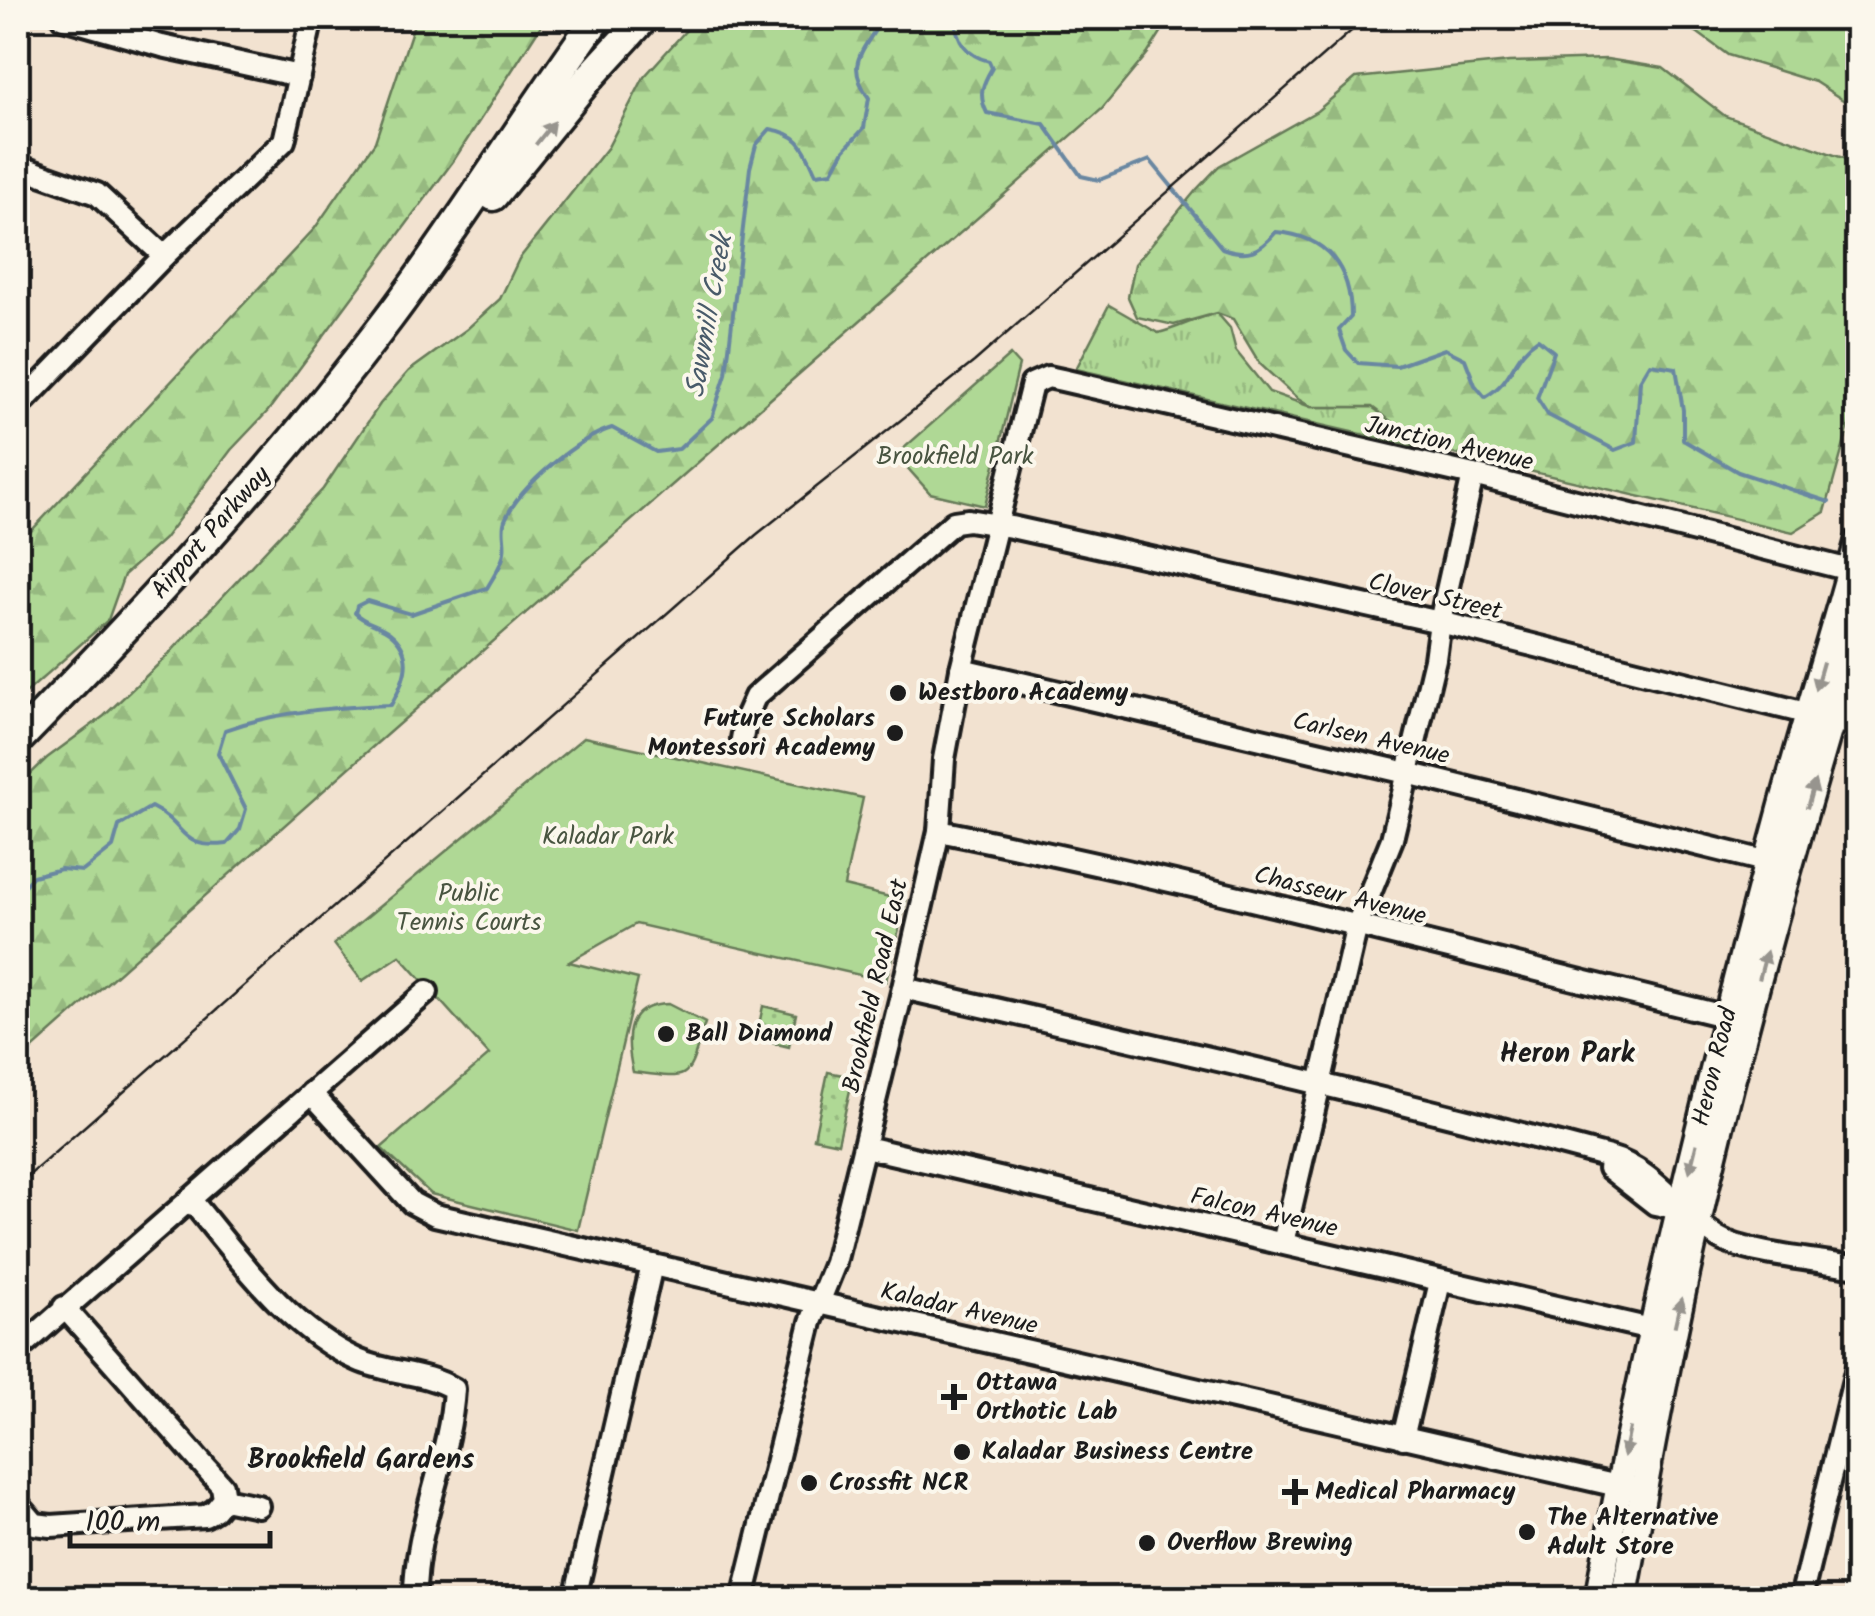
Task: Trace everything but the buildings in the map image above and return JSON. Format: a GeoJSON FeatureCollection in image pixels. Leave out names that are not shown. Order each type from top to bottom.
{"type":"FeatureCollection","features":[{"type":"Feature","properties":{"kind":"highway","name":"Airport Parkway"},"geometry":{"type":"LineString","coordinates":[[392,314],[597,18]]}},
{"type":"Feature","properties":{"kind":"highway","name":"Airport Parkway"},"geometry":{"type":"LineString","coordinates":[[18,740],[152,601],[245,496],[392,314],[644,18]]}},
{"type":"Feature","properties":{"kind":"main road","name":"Heron Road"},"geometry":{"type":"LineString","coordinates":[[1624,1598],[1630,1489],[1651,1329],[1760,976],[1858,542]]}},
{"type":"Feature","properties":{"kind":"main road","name":"Heron Road"},"geometry":{"type":"LineString","coordinates":[[1598,1598],[1673,1334],[1689,1215],[1728,1017],[1768,862],[1820,717],[1858,631]]}},
{"type":"Feature","properties":{"kind":"street"},"geometry":{"type":"LineString","coordinates":[[63,18],[162,46],[298,76]]}},
{"type":"Feature","properties":{"kind":"street"},"geometry":{"type":"LineString","coordinates":[[18,407],[164,256],[284,141],[312,18]]}},
{"type":"Feature","properties":{"kind":"street"},"geometry":{"type":"LineString","coordinates":[[18,166],[97,194],[164,256]]}},
{"type":"Feature","properties":{"kind":"street","name":"Junction Avenue"},"geometry":{"type":"LineString","coordinates":[[1035,381],[1048,377],[1473,475],[1850,570]]}},
{"type":"Feature","properties":{"kind":"street","name":"Brookfield Road East"},"geometry":{"type":"LineString","coordinates":[[743,1598],[811,1322],[835,1262],[903,988],[940,831],[944,760],[961,669],[1030,387],[1035,381]]}},
{"type":"Feature","properties":{"kind":"street"},"geometry":{"type":"LineString","coordinates":[[1282,1243],[1358,925],[1392,840],[1473,475]]}},
{"type":"Feature","properties":{"kind":"street","name":"Clover Street"},"geometry":{"type":"LineString","coordinates":[[742,739],[746,716],[756,698],[954,522],[999,524],[1440,622],[1858,726]]}},
{"type":"Feature","properties":{"kind":"street","name":"Carlsen Avenue"},"geometry":{"type":"LineString","coordinates":[[961,669],[1768,862]]}},
{"type":"Feature","properties":{"kind":"street","name":"Chasseur Avenue"},"geometry":{"type":"LineString","coordinates":[[940,831],[1358,925],[1728,1017]]}},
{"type":"Feature","properties":{"kind":"street"},"geometry":{"type":"LineString","coordinates":[[903,988],[1322,1085],[1591,1154],[1655,1204],[1689,1215],[1721,1240],[1794,1258],[1847,1265]]}},
{"type":"Feature","properties":{"kind":"street"},"geometry":{"type":"LineString","coordinates":[[18,1350],[428,992]]}},
{"type":"Feature","properties":{"kind":"street","name":"Kaladar Avenue"},"geometry":{"type":"LineString","coordinates":[[311,1093],[412,1203],[435,1215],[1630,1489]]}},
{"type":"Feature","properties":{"kind":"street","name":"Falcon Avenue"},"geometry":{"type":"LineString","coordinates":[[865,1146],[1651,1329]]}},
{"type":"Feature","properties":{"kind":"street"},"geometry":{"type":"LineString","coordinates":[[190,1199],[239,1259],[307,1330],[360,1361],[435,1377],[454,1388],[452,1418],[415,1570],[416,1598]]}},
{"type":"Feature","properties":{"kind":"street"},"geometry":{"type":"LineString","coordinates":[[574,1598],[652,1265]]}},
{"type":"Feature","properties":{"kind":"street"},"geometry":{"type":"LineString","coordinates":[[1403,1438],[1440,1282]]}},
{"type":"Feature","properties":{"kind":"street"},"geometry":{"type":"LineString","coordinates":[[18,1504],[35,1524],[51,1526],[204,1516],[224,1499],[222,1486],[214,1476],[64,1307]]}},
{"type":"Feature","properties":{"kind":"street"},"geometry":{"type":"LineString","coordinates":[[1802,1598],[1858,1363]]}},
{"type":"Feature","properties":{"kind":"street"},"geometry":{"type":"LineString","coordinates":[[224,1499],[258,1506]]}},
{"type":"Feature","properties":{"kind":"green space"},"geometry":{"type":"Polygon","coordinates":[[[416,18],[546,18],[454,160],[268,411],[231,450],[164,539],[124,575],[108,620],[18,700],[18,545],[315,228],[375,142],[416,18]]]}},
{"type":"Feature","properties":{"kind":"green space"},"geometry":{"type":"Polygon","coordinates":[[[697,18],[1170,18],[1148,53],[1102,109],[18,1062],[18,786],[47,758],[104,716],[164,659],[323,489],[380,404],[409,371],[467,329],[500,299],[519,259],[608,147],[644,77],[697,18]]]}},
{"type":"Feature","properties":{"kind":"green space"},"geometry":{"type":"Polygon","coordinates":[[[1669,18],[1814,18],[1857,33],[1857,109],[1815,82],[1728,55],[1669,18]]]}},
{"type":"Feature","properties":{"kind":"green space"},"geometry":{"type":"Polygon","coordinates":[[[1607,59],[1663,68],[1725,116],[1857,163],[1857,397],[1825,512],[1793,532],[1425,447],[1372,407],[1311,407],[1298,399],[1260,364],[1233,319],[1217,313],[1174,325],[1137,317],[1128,297],[1135,264],[1197,189],[1219,166],[1317,111],[1356,78],[1509,62],[1607,59]]]}},
{"type":"Feature","properties":{"kind":"green space"},"geometry":{"type":"Polygon","coordinates":[[[1109,305],[1158,333],[1217,313],[1230,328],[1236,351],[1269,392],[1311,407],[1372,407],[1410,427],[1413,446],[1076,369],[1109,305]]]}},
{"type":"Feature","properties":{"kind":"green space","name":"Brookfield Park"},"geometry":{"type":"Polygon","coordinates":[[[1010,355],[1019,365],[985,506],[930,493],[896,455],[1010,355]]]}},
{"type":"Feature","properties":{"kind":"green space","name":"Kaladar Park"},"geometry":{"type":"Polygon","coordinates":[[[584,737],[863,798],[844,886],[906,901],[886,981],[636,924],[569,962],[638,979],[578,1230],[431,1194],[381,1148],[489,1055],[400,956],[362,981],[334,944],[584,737]]]}},
{"type":"Feature","properties":{"kind":"green space","name":"Ball Diamond"},"geometry":{"type":"Polygon","coordinates":[[[668,1004],[705,1023],[690,1067],[678,1076],[633,1072],[629,1036],[635,1017],[643,1010],[668,1004]]]}},
{"type":"Feature","properties":{"kind":"green space"},"geometry":{"type":"Polygon","coordinates":[[[763,1006],[796,1014],[789,1047],[756,1039],[763,1006]]]}},
{"type":"Feature","properties":{"kind":"green space"},"geometry":{"type":"Polygon","coordinates":[[[828,1072],[853,1077],[838,1143],[814,1138],[828,1072]]]}},
{"type":"Feature","properties":{"kind":"waterway","name":"Sawmill Creek"},"geometry":{"type":"LineString","coordinates":[[18,892],[33,876],[61,869],[83,871],[113,847],[119,826],[151,807],[191,840],[227,844],[240,829],[246,809],[218,753],[225,730],[307,711],[391,705],[406,668],[403,650],[390,633],[355,613],[357,606],[367,601],[411,614],[487,588],[503,557],[504,524],[513,507],[536,479],[567,453],[612,428],[656,452],[679,449],[712,418],[726,374],[756,145],[770,129],[789,134],[800,144],[816,174],[832,172],[844,150],[864,128],[869,98],[858,77],[861,52],[879,24],[902,18]]}},
{"type":"Feature","properties":{"kind":"waterway","name":"Sawmill Creek"},"geometry":{"type":"LineString","coordinates":[[955,18],[964,46],[989,61],[992,68],[982,90],[987,113],[1044,124],[1081,176],[1099,180],[1150,160],[1222,248],[1252,251],[1276,232],[1309,240],[1322,248],[1333,258],[1346,284],[1351,317],[1339,330],[1346,350],[1358,363],[1397,366],[1445,349],[1465,359],[1475,385],[1485,397],[1502,383],[1538,339],[1554,352],[1537,398],[1548,415],[1615,450],[1636,442],[1640,381],[1650,364],[1676,368],[1683,440],[1738,472],[1829,502]]}},
{"type":"Feature","properties":{"kind":"tram line"},"geometry":{"type":"LineString","coordinates":[[18,1185],[756,535],[974,362],[1366,18]]}},
{"type":"Feature","properties":{"kind":"place","name":"Westboro Academy"},"geometry":{"type":"Point","coordinates":[898,693]}},
{"type":"Feature","properties":{"kind":"place","name":"Future Scholars Montessori Academy"},"geometry":{"type":"Point","coordinates":[895,733]}},
{"type":"Feature","properties":{"kind":"place","name":"Ball Diamond"},"geometry":{"type":"Point","coordinates":[666,1034]}},
{"type":"Feature","properties":{"kind":"place","name":"Ottawa Orthotic Lab"},"geometry":{"type":"Point","coordinates":[954,1397]}},
{"type":"Feature","properties":{"kind":"place","name":"Kaladar Business Centre"},"geometry":{"type":"Point","coordinates":[962,1452]}},
{"type":"Feature","properties":{"kind":"place","name":"Crossfit NCR"},"geometry":{"type":"Point","coordinates":[809,1483]}},
{"type":"Feature","properties":{"kind":"place","name":"Medical Pharmacy"},"geometry":{"type":"Point","coordinates":[1295,1492]}},
{"type":"Feature","properties":{"kind":"place","name":"The Alternative Adult Store"},"geometry":{"type":"Point","coordinates":[1527,1532]}},
{"type":"Feature","properties":{"kind":"place","name":"Overflow Brewing"},"geometry":{"type":"Point","coordinates":[1147,1543]}},
{"type":"Feature","properties":{"kind":"district","name":"Heron Park"},"geometry":{"type":"Point","coordinates":[1567,1054]}},
{"type":"Feature","properties":{"kind":"district","name":"Brookfield Gardens"},"geometry":{"type":"Point","coordinates":[361,1460]}},
{"type":"Feature","properties":{"kind":"park label","name":"Public Tennis Courts"},"geometry":{"type":"Point","coordinates":[469,908]}}]}
